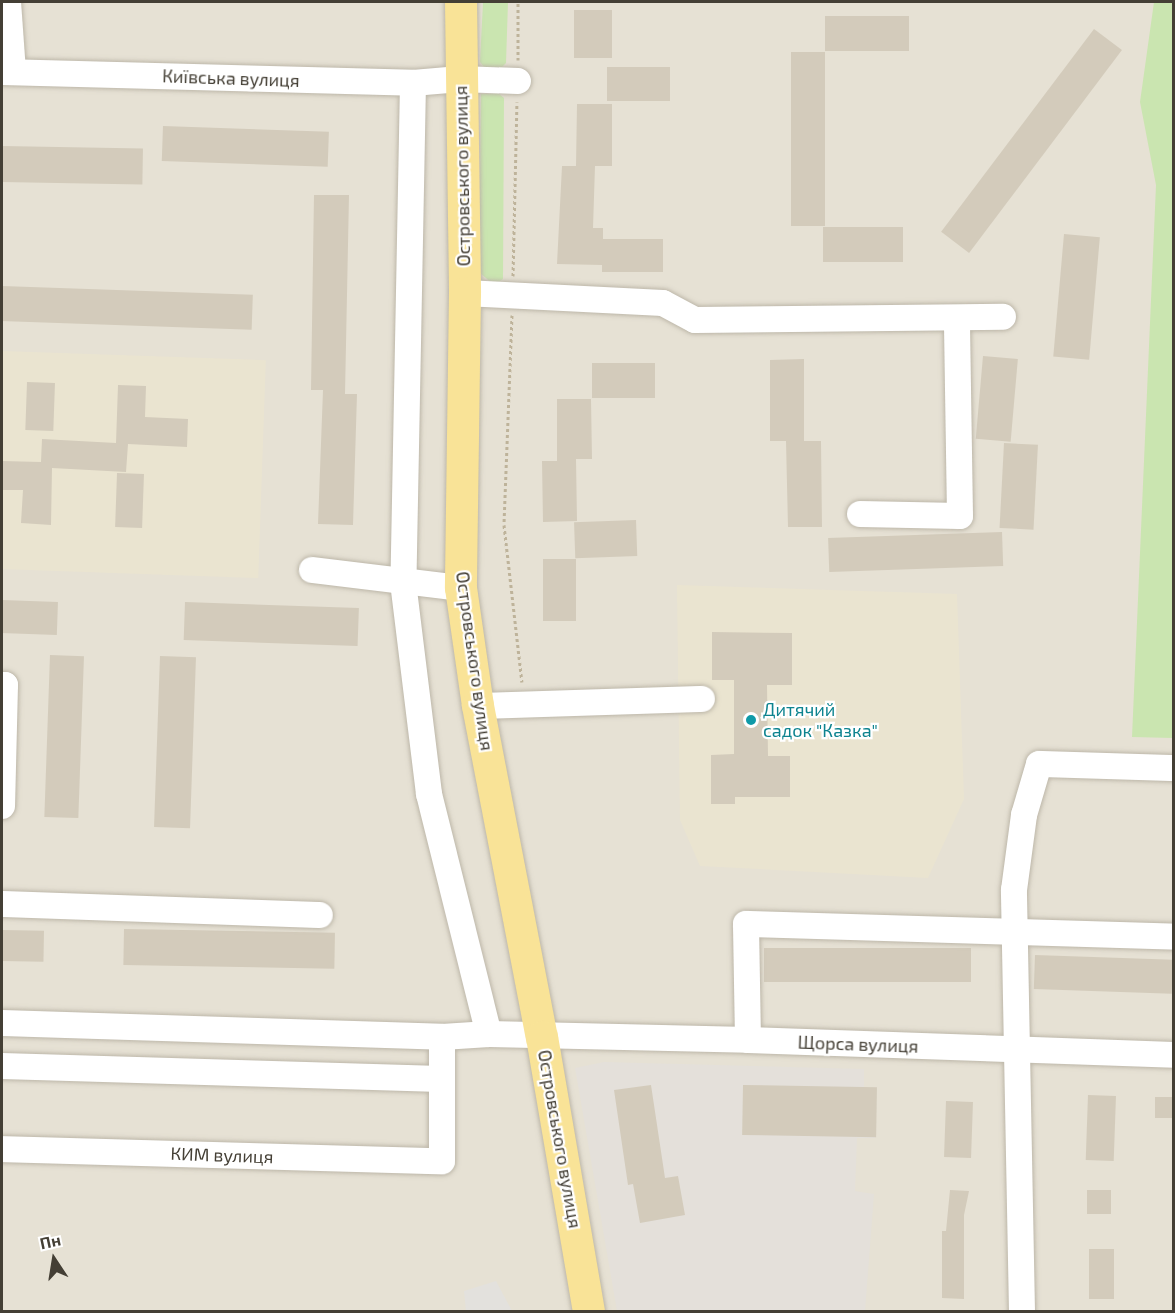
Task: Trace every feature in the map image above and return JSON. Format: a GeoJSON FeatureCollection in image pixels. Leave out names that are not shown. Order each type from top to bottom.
{"type":"FeatureCollection","features":[{"type":"Feature","properties":{"kind":"main road","name":"Островського вулиця"},"geometry":{"type":"LineString","coordinates":[[461,2],[460,79],[465,293],[461,588],[478,706],[542,1037],[589,1311]]}},
{"type":"Feature","properties":{"kind":"street"},"geometry":{"type":"LineString","coordinates":[[7,72],[8,2]]}},
{"type":"Feature","properties":{"kind":"street","name":"Київська вулиця"},"geometry":{"type":"LineString","coordinates":[[7,72],[413,83],[460,79],[518,81]]}},
{"type":"Feature","properties":{"kind":"street"},"geometry":{"type":"LineString","coordinates":[[413,83],[403,582],[429,794],[489,1034]]}},
{"type":"Feature","properties":{"kind":"street"},"geometry":{"type":"LineString","coordinates":[[465,293],[663,303],[695,320],[1003,317]]}},
{"type":"Feature","properties":{"kind":"street"},"geometry":{"type":"LineString","coordinates":[[860,514],[960,516],[957,318]]}},
{"type":"Feature","properties":{"kind":"street"},"geometry":{"type":"LineString","coordinates":[[312,570],[461,588]]}},
{"type":"Feature","properties":{"kind":"street"},"geometry":{"type":"LineString","coordinates":[[2,685],[5,685],[2,806]]}},
{"type":"Feature","properties":{"kind":"street"},"geometry":{"type":"LineString","coordinates":[[478,706],[702,699]]}},
{"type":"Feature","properties":{"kind":"street"},"geometry":{"type":"LineString","coordinates":[[1022,1311],[1014,890],[1024,815],[1039,764],[1173,768]]}},
{"type":"Feature","properties":{"kind":"street"},"geometry":{"type":"LineString","coordinates":[[2,904],[320,915]]}},
{"type":"Feature","properties":{"kind":"street"},"geometry":{"type":"LineString","coordinates":[[748,1040],[746,924],[1173,937]]}},
{"type":"Feature","properties":{"kind":"street","name":"Щорса вулиця"},"geometry":{"type":"LineString","coordinates":[[2,1023],[442,1037],[489,1034],[748,1040],[1173,1055]]}},
{"type":"Feature","properties":{"kind":"street"},"geometry":{"type":"LineString","coordinates":[[2,1066],[441,1079],[442,1037]]}},
{"type":"Feature","properties":{"kind":"street","name":"КИМ вулиця"},"geometry":{"type":"LineString","coordinates":[[2,1149],[442,1161],[441,1079]]}},
{"type":"Feature","properties":{"kind":"path"},"geometry":{"type":"LineString","coordinates":[[518,2],[513,297],[504,525],[525,704]]}},
{"type":"Feature","properties":{"kind":"shaded area"},"geometry":{"type":"Polygon","coordinates":[[[2,2],[1173,2],[1173,1311],[2,1311],[2,2]]]}},
{"type":"Feature","properties":{"kind":"shaded area"},"geometry":{"type":"Polygon","coordinates":[[[2,351],[266,360],[258,578],[2,569],[2,351]]]}},
{"type":"Feature","properties":{"kind":"shaded area"},"geometry":{"type":"Polygon","coordinates":[[[677,585],[957,594],[964,799],[928,878],[700,866],[680,820],[677,585]]]}},
{"type":"Feature","properties":{"kind":"shaded area"},"geometry":{"type":"Polygon","coordinates":[[[604,1062],[864,1069],[864,1088],[877,1088],[875,1138],[857,1138],[855,1191],[874,1194],[865,1311],[617,1311],[575,1068],[604,1062]]]}},
{"type":"Feature","properties":{"kind":"shaded area"},"geometry":{"type":"Polygon","coordinates":[[[496,1281],[512,1311],[466,1311],[464,1291],[496,1281]]]}},
{"type":"Feature","properties":{"kind":"green space"},"geometry":{"type":"Polygon","coordinates":[[[483,2],[508,2],[506,63],[501,68],[484,67],[480,62],[483,2]]]}},
{"type":"Feature","properties":{"kind":"green space"},"geometry":{"type":"Polygon","coordinates":[[[1154,2],[1174,2],[1173,738],[1132,737],[1156,185],[1140,102],[1154,2]]]}},
{"type":"Feature","properties":{"kind":"green space"},"geometry":{"type":"Polygon","coordinates":[[[498,93],[504,98],[503,279],[494,285],[479,272],[481,94],[498,93]]]}},
{"type":"Feature","properties":{"kind":"building"},"geometry":{"type":"Polygon","coordinates":[[[574,10],[612,10],[612,58],[574,58],[574,10]]]}},
{"type":"Feature","properties":{"kind":"building"},"geometry":{"type":"Polygon","coordinates":[[[825,16],[909,16],[909,51],[825,51],[825,16]]]}},
{"type":"Feature","properties":{"kind":"building"},"geometry":{"type":"Polygon","coordinates":[[[1094,29],[1122,50],[969,253],[941,232],[1094,29]]]}},
{"type":"Feature","properties":{"kind":"building"},"geometry":{"type":"Polygon","coordinates":[[[791,52],[825,52],[825,226],[791,226],[791,52]]]}},
{"type":"Feature","properties":{"kind":"building"},"geometry":{"type":"Polygon","coordinates":[[[607,67],[670,67],[670,101],[607,101],[607,67]]]}},
{"type":"Feature","properties":{"kind":"building"},"geometry":{"type":"Polygon","coordinates":[[[577,104],[612,104],[612,166],[595,166],[593,228],[603,228],[603,239],[663,239],[663,272],[602,272],[602,265],[557,264],[562,166],[576,166],[577,104]]]}},
{"type":"Feature","properties":{"kind":"building"},"geometry":{"type":"Polygon","coordinates":[[[163,126],[329,132],[328,167],[162,161],[163,126]]]}},
{"type":"Feature","properties":{"kind":"building"},"geometry":{"type":"Polygon","coordinates":[[[2,146],[143,148],[142,184],[2,182],[2,146]]]}},
{"type":"Feature","properties":{"kind":"building"},"geometry":{"type":"Polygon","coordinates":[[[314,195],[349,195],[345,394],[357,394],[353,525],[318,524],[323,390],[311,390],[314,195]]]}},
{"type":"Feature","properties":{"kind":"building"},"geometry":{"type":"Polygon","coordinates":[[[823,227],[903,227],[903,262],[823,262],[823,227]]]}},
{"type":"Feature","properties":{"kind":"building"},"geometry":{"type":"Polygon","coordinates":[[[1064,234],[1100,237],[1089,360],[1053,357],[1064,234]]]}},
{"type":"Feature","properties":{"kind":"building"},"geometry":{"type":"Polygon","coordinates":[[[2,286],[253,295],[252,330],[2,321],[2,286]]]}},
{"type":"Feature","properties":{"kind":"building"},"geometry":{"type":"Polygon","coordinates":[[[983,356],[1018,359],[1011,442],[976,439],[983,356]]]}},
{"type":"Feature","properties":{"kind":"building"},"geometry":{"type":"Polygon","coordinates":[[[804,359],[804,441],[821,441],[822,527],[788,527],[786,441],[770,441],[770,360],[804,359]]]}},
{"type":"Feature","properties":{"kind":"building"},"geometry":{"type":"Polygon","coordinates":[[[592,363],[655,363],[655,398],[592,398],[592,363]]]}},
{"type":"Feature","properties":{"kind":"building"},"geometry":{"type":"Polygon","coordinates":[[[27,382],[55,383],[53,431],[25,430],[27,382]]]}},
{"type":"Feature","properties":{"kind":"building"},"geometry":{"type":"Polygon","coordinates":[[[118,385],[146,386],[145,417],[188,419],[187,447],[128,444],[126,472],[52,468],[51,525],[21,523],[23,490],[2,490],[2,461],[41,462],[42,439],[116,443],[118,385]]]}},
{"type":"Feature","properties":{"kind":"building"},"geometry":{"type":"Polygon","coordinates":[[[557,399],[591,399],[592,459],[576,459],[577,521],[543,522],[542,461],[557,461],[557,399]]]}},
{"type":"Feature","properties":{"kind":"building"},"geometry":{"type":"Polygon","coordinates":[[[1004,443],[1038,445],[1034,530],[1000,528],[1004,443]]]}},
{"type":"Feature","properties":{"kind":"building"},"geometry":{"type":"Polygon","coordinates":[[[117,473],[144,474],[142,528],[115,527],[117,473]]]}},
{"type":"Feature","properties":{"kind":"building"},"geometry":{"type":"Polygon","coordinates":[[[636,520],[637,556],[575,558],[574,522],[636,520]]]}},
{"type":"Feature","properties":{"kind":"building"},"geometry":{"type":"Polygon","coordinates":[[[1002,532],[1003,566],[829,572],[828,538],[1002,532]]]}},
{"type":"Feature","properties":{"kind":"building"},"geometry":{"type":"Polygon","coordinates":[[[543,559],[576,559],[576,621],[543,621],[543,559]]]}},
{"type":"Feature","properties":{"kind":"building"},"geometry":{"type":"Polygon","coordinates":[[[2,600],[58,602],[57,635],[2,633],[2,600]]]}},
{"type":"Feature","properties":{"kind":"building"},"geometry":{"type":"Polygon","coordinates":[[[185,602],[359,608],[358,646],[184,640],[185,602]]]}},
{"type":"Feature","properties":{"kind":"building","name":"Дитячий садок \"Казка\""},"geometry":{"type":"Polygon","coordinates":[[[712,632],[792,633],[792,685],[767,685],[768,756],[790,756],[790,797],[735,797],[735,804],[711,804],[711,755],[734,754],[734,680],[712,680],[712,632]]]}},
{"type":"Feature","properties":{"kind":"building"},"geometry":{"type":"Polygon","coordinates":[[[50,655],[84,656],[78,818],[44,817],[50,655]]]}},
{"type":"Feature","properties":{"kind":"building"},"geometry":{"type":"Polygon","coordinates":[[[160,656],[196,657],[190,828],[154,827],[160,656]]]}},
{"type":"Feature","properties":{"kind":"building"},"geometry":{"type":"Polygon","coordinates":[[[124,929],[335,933],[334,969],[123,965],[124,929]]]}},
{"type":"Feature","properties":{"kind":"building"},"geometry":{"type":"Polygon","coordinates":[[[2,930],[44,931],[43,962],[2,961],[2,930]]]}},
{"type":"Feature","properties":{"kind":"building"},"geometry":{"type":"Polygon","coordinates":[[[764,948],[971,948],[971,982],[764,982],[764,948]]]}},
{"type":"Feature","properties":{"kind":"building"},"geometry":{"type":"Polygon","coordinates":[[[1035,955],[1173,960],[1172,994],[1034,989],[1035,955]]]}},
{"type":"Feature","properties":{"kind":"building"},"geometry":{"type":"Polygon","coordinates":[[[651,1085],[665,1178],[678,1176],[685,1215],[640,1223],[633,1184],[628,1185],[614,1090],[651,1085]]]}},
{"type":"Feature","properties":{"kind":"building"},"geometry":{"type":"Polygon","coordinates":[[[743,1085],[877,1087],[876,1137],[742,1135],[743,1085]]]}},
{"type":"Feature","properties":{"kind":"building"},"geometry":{"type":"Polygon","coordinates":[[[1088,1095],[1116,1096],[1114,1161],[1086,1160],[1088,1095]]]}},
{"type":"Feature","properties":{"kind":"building"},"geometry":{"type":"Polygon","coordinates":[[[1155,1097],[1173,1097],[1173,1118],[1155,1118],[1155,1097]]]}},
{"type":"Feature","properties":{"kind":"building"},"geometry":{"type":"Polygon","coordinates":[[[946,1101],[973,1102],[971,1158],[944,1157],[946,1101]]]}},
{"type":"Feature","properties":{"kind":"building"},"geometry":{"type":"Polygon","coordinates":[[[950,1190],[969,1191],[964,1215],[964,1299],[942,1298],[942,1231],[946,1231],[950,1190]]]}},
{"type":"Feature","properties":{"kind":"building"},"geometry":{"type":"Polygon","coordinates":[[[1087,1190],[1111,1190],[1111,1214],[1087,1214],[1087,1190]]]}},
{"type":"Feature","properties":{"kind":"building"},"geometry":{"type":"Polygon","coordinates":[[[1089,1249],[1114,1249],[1114,1299],[1089,1299],[1089,1249]]]}},
{"type":"Feature","properties":{"kind":"place","name":"Дитячий садок \"Казка\""},"geometry":{"type":"Point","coordinates":[751,720]}}]}
